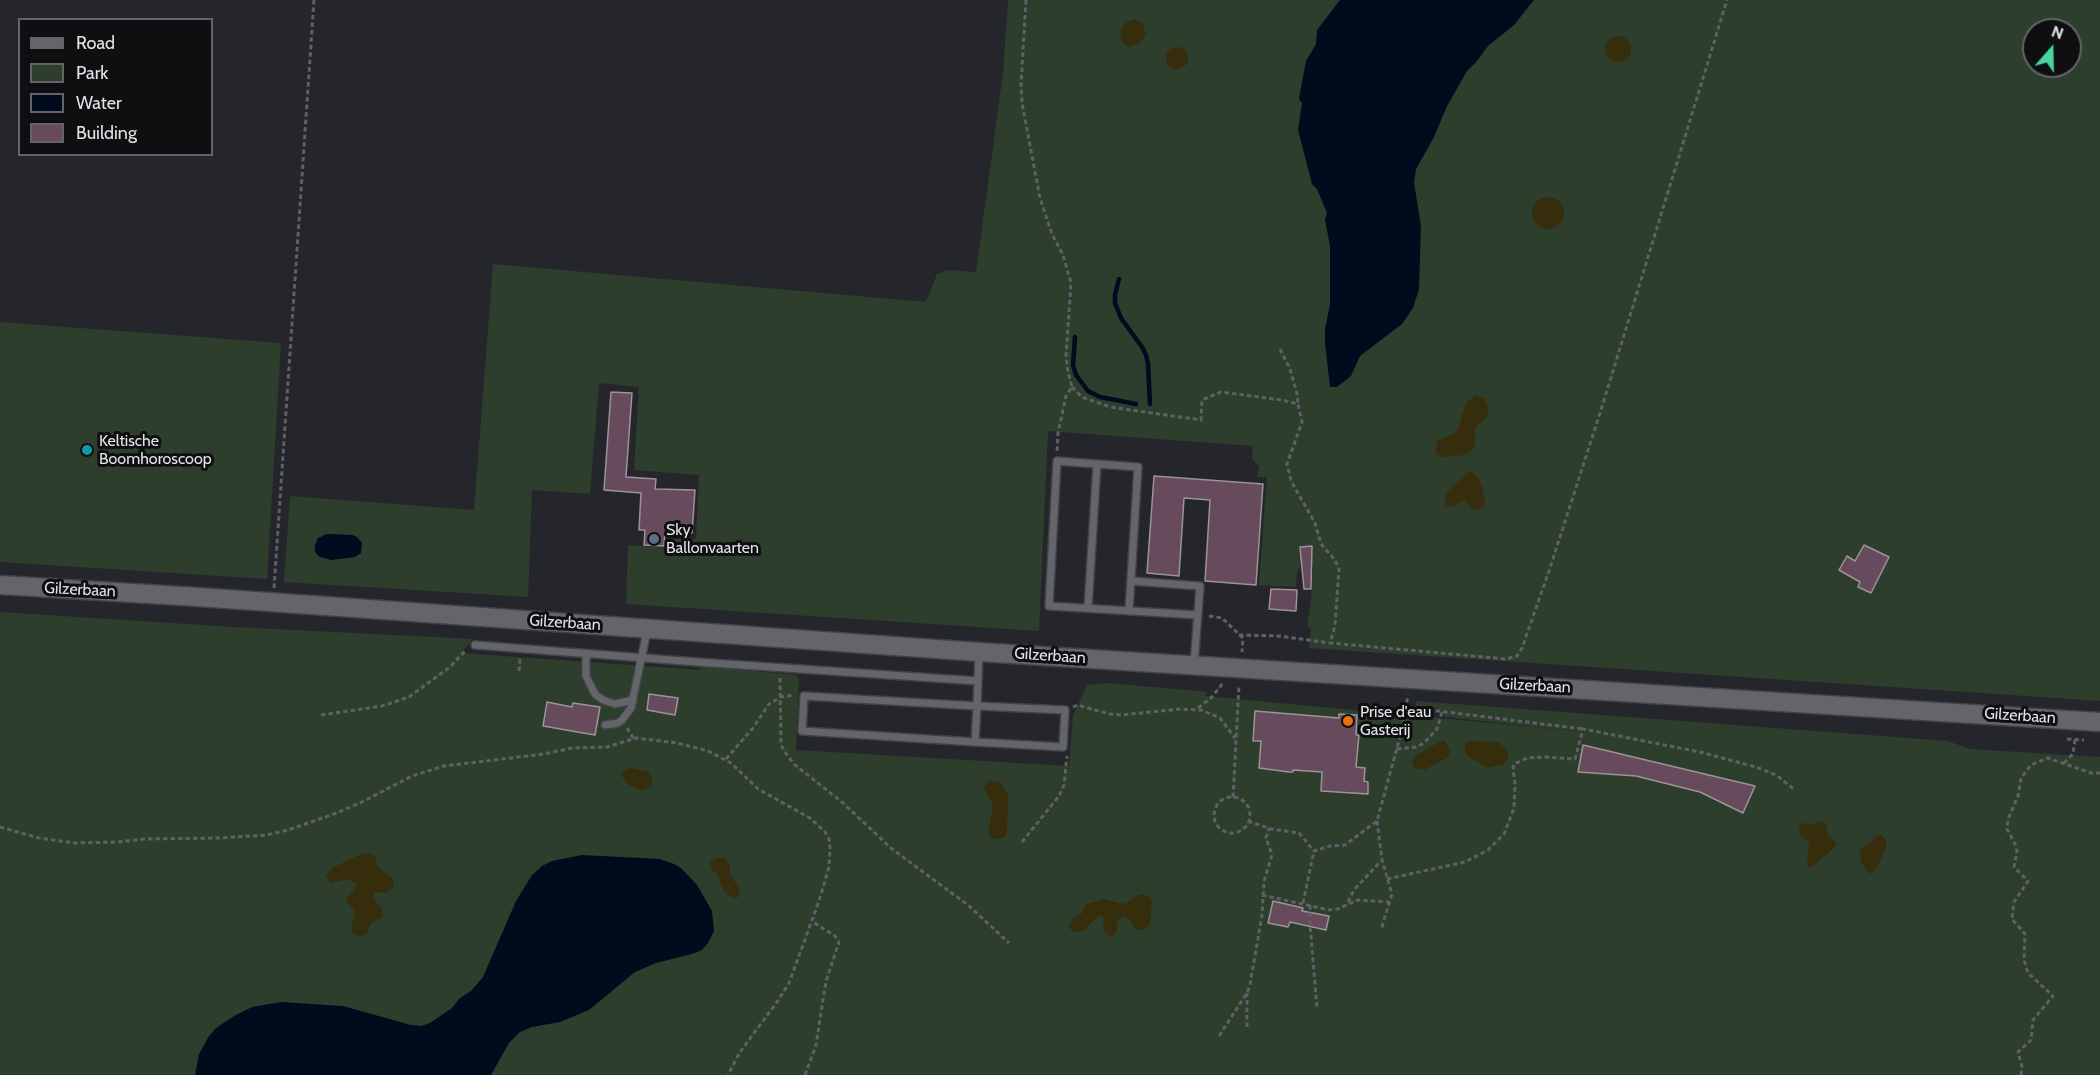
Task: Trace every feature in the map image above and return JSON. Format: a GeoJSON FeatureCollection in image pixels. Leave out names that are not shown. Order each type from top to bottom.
{"type":"FeatureCollection","features":[{"type":"Feature","properties":{"kind":"street","name":"Gilzerbaan"},"geometry":{"type":"LineString","coordinates":[[0,585],[979,652],[2100,722]]}},
{"type":"Feature","properties":{"kind":"lane"},"geometry":{"type":"LineString","coordinates":[[1129,611],[1138,467],[1057,461],[1049,606],[1088,608],[1129,611],[1198,615]]}},
{"type":"Feature","properties":{"kind":"lane"},"geometry":{"type":"LineString","coordinates":[[1088,608],[1097,464]]}},
{"type":"Feature","properties":{"kind":"lane"},"geometry":{"type":"LineString","coordinates":[[1131,581],[1200,586],[1194,665]]}},
{"type":"Feature","properties":{"kind":"lane"},"geometry":{"type":"LineString","coordinates":[[605,725],[618,723],[625,718],[633,700],[647,628]]}},
{"type":"Feature","properties":{"kind":"lane"},"geometry":{"type":"LineString","coordinates":[[475,645],[978,681]]}},
{"type":"Feature","properties":{"kind":"lane"},"geometry":{"type":"LineString","coordinates":[[975,742],[979,652]]}},
{"type":"Feature","properties":{"kind":"lane"},"geometry":{"type":"LineString","coordinates":[[586,654],[586,676],[595,694],[615,704],[633,700]]}},
{"type":"Feature","properties":{"kind":"lane"},"geometry":{"type":"LineString","coordinates":[[804,696],[977,706],[1065,710],[1063,747],[802,732],[804,696]]}},
{"type":"Feature","properties":{"kind":"path"},"geometry":{"type":"LineString","coordinates":[[274,590],[314,0]]}},
{"type":"Feature","properties":{"kind":"path"},"geometry":{"type":"LineString","coordinates":[[1026,0],[1022,103],[1040,198],[1052,234],[1063,255],[1071,283],[1066,356],[1072,387],[1082,397],[1103,405],[1201,420],[1202,400],[1221,392],[1229,391],[1298,405]]}},
{"type":"Feature","properties":{"kind":"path"},"geometry":{"type":"LineString","coordinates":[[1239,635],[1280,636],[1330,643],[1506,658],[1516,656],[1522,648],[1601,410],[1727,0]]}},
{"type":"Feature","properties":{"kind":"path"},"geometry":{"type":"LineString","coordinates":[[1280,349],[1290,369],[1298,394],[1302,422],[1287,465],[1291,481],[1315,523],[1320,544],[1335,560],[1339,569],[1335,626],[1330,643]]}},
{"type":"Feature","properties":{"kind":"path"},"geometry":{"type":"LineString","coordinates":[[1057,461],[1058,432],[1066,396],[1072,387]]}},
{"type":"Feature","properties":{"kind":"path"},"geometry":{"type":"LineString","coordinates":[[1198,615],[1222,618],[1243,638],[1233,797]]}},
{"type":"Feature","properties":{"kind":"path"},"geometry":{"type":"LineString","coordinates":[[321,715],[382,706],[409,697],[450,667],[470,646],[475,645]]}},
{"type":"Feature","properties":{"kind":"path"},"geometry":{"type":"LineString","coordinates":[[780,667],[781,745],[795,765],[830,791],[892,849],[968,905],[1009,944]]}},
{"type":"Feature","properties":{"kind":"path"},"geometry":{"type":"LineString","coordinates":[[1381,930],[1392,894],[1382,860],[1377,821],[1397,748],[1411,679]]}},
{"type":"Feature","properties":{"kind":"path"},"geometry":{"type":"LineString","coordinates":[[1197,710],[1224,683]]}},
{"type":"Feature","properties":{"kind":"path"},"geometry":{"type":"LineString","coordinates":[[726,759],[753,728],[769,704],[782,697],[804,696]]}},
{"type":"Feature","properties":{"kind":"path"},"geometry":{"type":"LineString","coordinates":[[1065,710],[1078,705],[1108,714],[1121,715],[1180,709],[1197,710],[1212,713],[1220,718],[1236,739]]}},
{"type":"Feature","properties":{"kind":"path"},"geometry":{"type":"LineString","coordinates":[[1406,706],[1583,729],[1700,752],[1756,767],[1776,775],[1795,790]]}},
{"type":"Feature","properties":{"kind":"path"},"geometry":{"type":"LineString","coordinates":[[1397,748],[1416,747],[1424,743],[1437,729],[1442,712]]}},
{"type":"Feature","properties":{"kind":"path"},"geometry":{"type":"LineString","coordinates":[[1387,879],[1464,862],[1488,849],[1503,834],[1514,808],[1514,764],[1527,758],[1575,759],[1583,729]]}},
{"type":"Feature","properties":{"kind":"path"},"geometry":{"type":"LineString","coordinates":[[0,827],[39,838],[74,843],[267,836],[334,814],[412,776],[444,766],[544,754],[572,748],[608,747],[636,738],[692,747],[726,759],[758,789],[810,818],[829,839],[829,867],[813,922],[784,993],[740,1052],[729,1075]]}},
{"type":"Feature","properties":{"kind":"path"},"geometry":{"type":"LineString","coordinates":[[2064,763],[2073,754],[2075,739]]}},
{"type":"Feature","properties":{"kind":"path"},"geometry":{"type":"LineString","coordinates":[[1022,842],[1059,796],[1066,773],[1067,755],[1063,747]]}},
{"type":"Feature","properties":{"kind":"path"},"geometry":{"type":"LineString","coordinates":[[2021,1075],[2022,1067],[2018,1052],[2031,1040],[2033,1020],[2053,996],[2028,973],[2024,960],[2025,934],[2012,919],[2014,902],[2028,881],[2014,867],[2016,844],[2007,829],[2008,819],[2018,796],[2021,778],[2031,765],[2048,758],[2091,773],[2100,773]]}},
{"type":"Feature","properties":{"kind":"path"},"geometry":{"type":"LineString","coordinates":[[1239,798],[1247,806],[1248,821],[1244,828],[1228,833],[1217,826],[1214,821],[1215,809],[1222,800],[1239,798]]}},
{"type":"Feature","properties":{"kind":"path"},"geometry":{"type":"LineString","coordinates":[[1248,821],[1269,828],[1299,833],[1314,851]]}},
{"type":"Feature","properties":{"kind":"path"},"geometry":{"type":"LineString","coordinates":[[1314,851],[1330,846],[1345,845],[1377,821]]}},
{"type":"Feature","properties":{"kind":"path"},"geometry":{"type":"LineString","coordinates":[[1247,1027],[1247,993],[1262,915],[1264,881],[1272,855],[1266,838],[1269,828]]}},
{"type":"Feature","properties":{"kind":"path"},"geometry":{"type":"LineString","coordinates":[[1303,903],[1314,851]]}},
{"type":"Feature","properties":{"kind":"path"},"geometry":{"type":"LineString","coordinates":[[1347,903],[1354,890],[1382,860]]}},
{"type":"Feature","properties":{"kind":"path"},"geometry":{"type":"LineString","coordinates":[[1262,895],[1334,910],[1347,903],[1365,900],[1389,902]]}},
{"type":"Feature","properties":{"kind":"path"},"geometry":{"type":"LineString","coordinates":[[1310,905],[1317,1008]]}},
{"type":"Feature","properties":{"kind":"path"},"geometry":{"type":"LineString","coordinates":[[806,1075],[816,1045],[826,981],[839,942],[835,936],[813,922]]}},
{"type":"Feature","properties":{"kind":"path"},"geometry":{"type":"LineString","coordinates":[[1219,1035],[1247,993]]}},
{"type":"Feature","properties":{"kind":"green space"},"geometry":{"type":"Polygon","coordinates":[[[1008,0],[2100,0],[2100,701],[1309,648],[1311,628],[1307,627],[1313,567],[1307,564],[1300,566],[1296,587],[1259,585],[1267,477],[1257,477],[1259,467],[1252,459],[1253,446],[1048,431],[1039,631],[626,604],[628,545],[671,548],[672,539],[696,539],[699,475],[634,470],[639,387],[599,383],[590,494],[532,490],[528,597],[284,582],[290,496],[474,510],[493,264],[926,302],[937,274],[948,270],[976,272],[1003,73],[1008,0]],[[327,534],[314,548],[317,555],[357,537],[327,534]]]}},
{"type":"Feature","properties":{"kind":"green space"},"geometry":{"type":"Polygon","coordinates":[[[0,322],[281,343],[267,579],[0,562],[0,322]]]}},
{"type":"Feature","properties":{"kind":"green space"},"geometry":{"type":"Polygon","coordinates":[[[0,612],[473,639],[461,653],[701,670],[700,666],[796,675],[799,677],[796,750],[1069,766],[1073,716],[1087,685],[1108,683],[1208,692],[1205,696],[1587,732],[1445,717],[1436,708],[1416,706],[1416,701],[1948,741],[1970,749],[2100,757],[2100,1075],[0,1075],[0,612]]]}},
{"type":"Feature","properties":{"kind":"sand"},"geometry":{"type":"Polygon","coordinates":[[[1135,19],[1143,24],[1146,35],[1138,44],[1129,47],[1122,42],[1120,32],[1126,22],[1135,19]]]}},
{"type":"Feature","properties":{"kind":"sand"},"geometry":{"type":"Polygon","coordinates":[[[1618,36],[1628,39],[1631,49],[1628,59],[1618,62],[1608,59],[1605,49],[1608,39],[1618,36]]]}},
{"type":"Feature","properties":{"kind":"sand"},"geometry":{"type":"Polygon","coordinates":[[[1177,47],[1185,50],[1188,58],[1185,66],[1177,69],[1169,66],[1166,58],[1169,50],[1177,47]]]}},
{"type":"Feature","properties":{"kind":"sand"},"geometry":{"type":"Polygon","coordinates":[[[1548,197],[1559,202],[1564,213],[1559,224],[1548,229],[1537,224],[1532,213],[1537,202],[1548,197]]]}},
{"type":"Feature","properties":{"kind":"sand"},"geometry":{"type":"Polygon","coordinates":[[[1476,395],[1484,398],[1489,411],[1486,418],[1475,427],[1473,449],[1465,455],[1442,457],[1436,453],[1437,442],[1458,429],[1466,403],[1476,395]]]}},
{"type":"Feature","properties":{"kind":"sand"},"geometry":{"type":"Polygon","coordinates":[[[1470,471],[1478,477],[1483,490],[1485,501],[1483,507],[1473,510],[1464,500],[1452,507],[1446,506],[1447,492],[1470,471]]]}},
{"type":"Feature","properties":{"kind":"sand"},"geometry":{"type":"Polygon","coordinates":[[[1445,740],[1450,750],[1449,757],[1424,770],[1415,768],[1412,763],[1414,757],[1445,740]]]}},
{"type":"Feature","properties":{"kind":"sand"},"geometry":{"type":"Polygon","coordinates":[[[1469,741],[1499,742],[1506,749],[1509,757],[1504,764],[1487,768],[1466,754],[1465,744],[1469,741]]]}},
{"type":"Feature","properties":{"kind":"sand"},"geometry":{"type":"Polygon","coordinates":[[[631,768],[648,772],[652,779],[652,786],[642,790],[630,786],[621,775],[624,770],[631,768]]]}},
{"type":"Feature","properties":{"kind":"sand"},"geometry":{"type":"Polygon","coordinates":[[[989,780],[1001,783],[1008,794],[1007,832],[1006,836],[999,839],[991,838],[988,834],[993,805],[984,788],[989,780]]]}},
{"type":"Feature","properties":{"kind":"sand"},"geometry":{"type":"Polygon","coordinates":[[[1822,821],[1826,824],[1828,835],[1837,845],[1809,868],[1807,865],[1809,843],[1800,835],[1799,827],[1803,823],[1813,824],[1822,821]]]}},
{"type":"Feature","properties":{"kind":"sand"},"geometry":{"type":"Polygon","coordinates":[[[1881,835],[1886,840],[1886,848],[1876,869],[1870,874],[1861,862],[1860,850],[1871,843],[1876,836],[1881,835]]]}},
{"type":"Feature","properties":{"kind":"sand"},"geometry":{"type":"Polygon","coordinates":[[[368,853],[375,856],[378,867],[392,878],[394,883],[388,892],[374,893],[374,900],[382,909],[383,917],[371,923],[367,934],[359,936],[351,929],[355,912],[346,901],[356,888],[356,883],[348,879],[332,883],[326,875],[332,868],[368,853]]]}},
{"type":"Feature","properties":{"kind":"sand"},"geometry":{"type":"Polygon","coordinates":[[[717,858],[724,858],[730,864],[729,873],[740,889],[738,897],[727,895],[720,884],[718,875],[711,869],[710,862],[717,858]]]}},
{"type":"Feature","properties":{"kind":"sand"},"geometry":{"type":"Polygon","coordinates":[[[1142,894],[1148,896],[1152,902],[1150,924],[1143,930],[1135,929],[1129,919],[1123,916],[1118,920],[1116,932],[1111,937],[1105,932],[1104,918],[1099,915],[1084,931],[1075,932],[1069,928],[1072,919],[1081,914],[1087,904],[1106,899],[1125,904],[1142,894]]]}},
{"type":"Feature","properties":{"kind":"water"},"geometry":{"type":"Polygon","coordinates":[[[1340,0],[1534,0],[1514,25],[1488,46],[1467,71],[1416,169],[1414,182],[1421,226],[1419,289],[1413,308],[1402,324],[1360,356],[1351,376],[1337,387],[1330,387],[1325,343],[1325,329],[1330,305],[1330,246],[1325,220],[1327,213],[1317,189],[1312,184],[1298,130],[1302,103],[1299,99],[1306,61],[1316,44],[1317,30],[1340,0]]]}},
{"type":"Feature","properties":{"kind":"water"},"geometry":{"type":"Polygon","coordinates":[[[327,534],[357,537],[362,543],[361,553],[355,557],[331,560],[320,557],[315,552],[315,545],[318,538],[327,534]]]}},
{"type":"Feature","properties":{"kind":"water"},"geometry":{"type":"Polygon","coordinates":[[[582,855],[660,859],[681,868],[697,885],[712,911],[714,931],[708,943],[702,950],[692,954],[656,963],[635,972],[589,1010],[560,1022],[532,1027],[520,1032],[509,1043],[491,1075],[195,1075],[199,1054],[209,1036],[216,1028],[252,1007],[281,1002],[343,1006],[411,1025],[421,1026],[430,1023],[452,1008],[483,977],[516,901],[532,875],[552,861],[582,855]]]}},
{"type":"Feature","properties":{"kind":"building"},"geometry":{"type":"Polygon","coordinates":[[[611,392],[632,393],[626,477],[656,479],[655,489],[695,490],[692,533],[665,532],[664,546],[644,545],[645,530],[639,530],[641,493],[604,490],[611,392]]]}},
{"type":"Feature","properties":{"kind":"building"},"geometry":{"type":"Polygon","coordinates":[[[1154,476],[1263,484],[1256,585],[1205,581],[1210,500],[1184,498],[1179,576],[1147,573],[1154,476]]]}},
{"type":"Feature","properties":{"kind":"building"},"geometry":{"type":"Polygon","coordinates":[[[1864,545],[1889,557],[1871,593],[1858,587],[1860,582],[1839,570],[1847,556],[1855,561],[1864,545]]]}},
{"type":"Feature","properties":{"kind":"building"},"geometry":{"type":"Polygon","coordinates":[[[1312,546],[1311,589],[1304,589],[1300,547],[1312,546]]]}},
{"type":"Feature","properties":{"kind":"building"},"geometry":{"type":"Polygon","coordinates":[[[1271,589],[1297,590],[1296,611],[1269,609],[1271,589]]]}},
{"type":"Feature","properties":{"kind":"building"},"geometry":{"type":"Polygon","coordinates":[[[649,694],[678,698],[675,715],[647,710],[649,694]]]}},
{"type":"Feature","properties":{"kind":"building"},"geometry":{"type":"Polygon","coordinates":[[[547,702],[572,707],[573,703],[600,707],[595,735],[543,726],[547,702]]]}},
{"type":"Feature","properties":{"kind":"building"},"geometry":{"type":"Polygon","coordinates":[[[1255,711],[1339,718],[1339,714],[1357,715],[1356,735],[1359,735],[1356,767],[1365,768],[1364,781],[1368,782],[1368,794],[1321,791],[1322,772],[1293,770],[1289,772],[1259,768],[1261,741],[1253,741],[1255,711]]]}},
{"type":"Feature","properties":{"kind":"building"},"geometry":{"type":"Polygon","coordinates":[[[1583,745],[1755,786],[1743,813],[1700,792],[1636,776],[1578,772],[1583,745]]]}},
{"type":"Feature","properties":{"kind":"building"},"geometry":{"type":"Polygon","coordinates":[[[1273,901],[1303,908],[1302,911],[1329,916],[1326,930],[1290,922],[1288,927],[1268,923],[1273,901]]]}},
{"type":"Feature","properties":{"kind":"waterway"},"geometry":{"type":"LineString","coordinates":[[1119,279],[1115,303],[1121,318],[1146,355],[1150,404]]}},
{"type":"Feature","properties":{"kind":"waterway"},"geometry":{"type":"LineString","coordinates":[[1075,337],[1073,365],[1076,375],[1088,391],[1100,397],[1136,404]]}},
{"type":"Feature","properties":{"kind":"place","name":"Keltische Boomhoroscoop"},"geometry":{"type":"Point","coordinates":[87,450]}},
{"type":"Feature","properties":{"kind":"place","name":"Sky Ballonvaarten"},"geometry":{"type":"Point","coordinates":[654,539]}},
{"type":"Feature","properties":{"kind":"place","name":"Prise d'eau Gasterij"},"geometry":{"type":"Point","coordinates":[1348,721]}}]}
